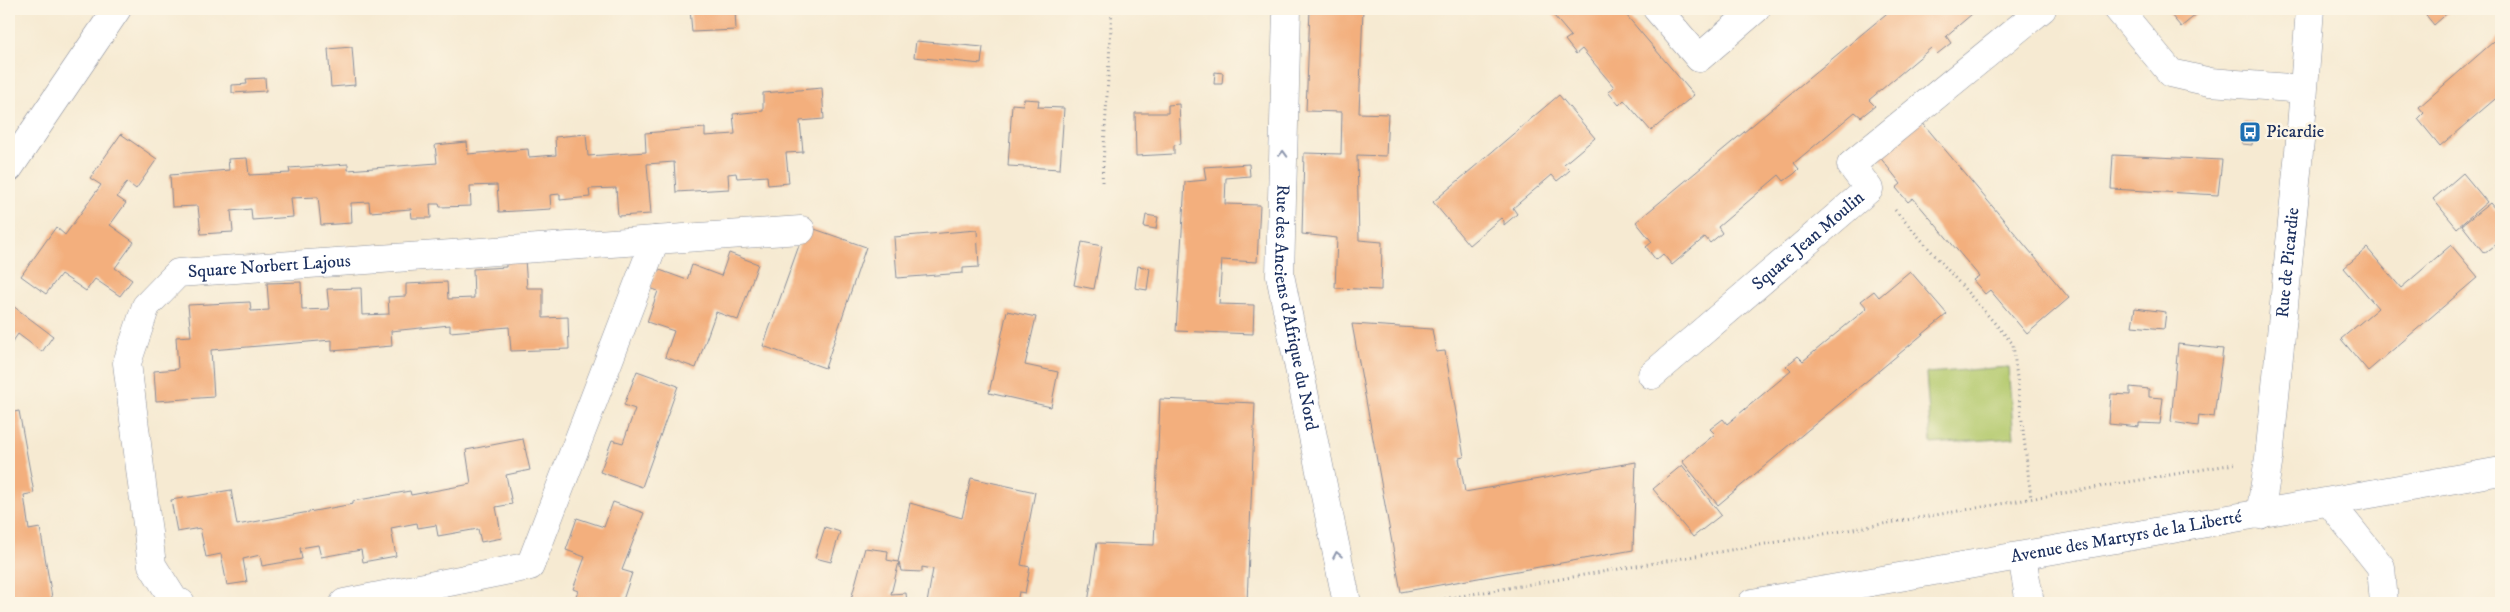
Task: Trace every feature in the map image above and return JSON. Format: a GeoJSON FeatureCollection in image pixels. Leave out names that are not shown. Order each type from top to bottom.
{"type":"FeatureCollection","features":[{"type":"Feature","properties":{"kind":"street"},"geometry":{"type":"LineString","coordinates":[[9,168],[117,9]]}},
{"type":"Feature","properties":{"kind":"street","name":"Rue des Anciens d'Afrique du Nord"},"geometry":{"type":"LineString","coordinates":[[1287,9],[1280,275],[1347,603]]}},
{"type":"Feature","properties":{"kind":"street"},"geometry":{"type":"LineString","coordinates":[[1657,9],[1699,58],[1756,9]]}},
{"type":"Feature","properties":{"kind":"street","name":"Square Jean Moulin"},"geometry":{"type":"LineString","coordinates":[[1652,374],[1869,189],[1851,165],[2042,9]]}},
{"type":"Feature","properties":{"kind":"street"},"geometry":{"type":"LineString","coordinates":[[2118,9],[2171,73],[2210,82],[2303,89]]}},
{"type":"Feature","properties":{"kind":"street","name":"Rue de Picardie"},"geometry":{"type":"LineString","coordinates":[[2260,515],[2269,458],[2310,9]]}},
{"type":"Feature","properties":{"kind":"street","name":"Square Norbert Lajous"},"geometry":{"type":"LineString","coordinates":[[181,603],[176,603],[152,565],[127,363],[146,306],[178,273],[801,230]]}},
{"type":"Feature","properties":{"kind":"street"},"geometry":{"type":"LineString","coordinates":[[344,603],[530,566],[655,240]]}},
{"type":"Feature","properties":{"kind":"street","name":"Avenue des Martyrs de la Liberté"},"geometry":{"type":"LineString","coordinates":[[1752,603],[2501,472]]}},
{"type":"Feature","properties":{"kind":"street"},"geometry":{"type":"LineString","coordinates":[[2330,503],[2381,567],[2384,603]]}},
{"type":"Feature","properties":{"kind":"street"},"geometry":{"type":"LineString","coordinates":[[2022,557],[2030,603]]}},
{"type":"Feature","properties":{"kind":"path"},"geometry":{"type":"LineString","coordinates":[[1102,182],[1112,9]]}},
{"type":"Feature","properties":{"kind":"path"},"geometry":{"type":"LineString","coordinates":[[1869,189],[1896,210],[2013,344],[2031,498]]}},
{"type":"Feature","properties":{"kind":"path"},"geometry":{"type":"LineString","coordinates":[[1420,603],[2269,458]]}},
{"type":"Feature","properties":{"kind":"green space"},"geometry":{"type":"Polygon","coordinates":[[[2008,367],[2014,438],[1931,444],[1926,373],[2008,367]]]}},
{"type":"Feature","properties":{"kind":"building"},"geometry":{"type":"Polygon","coordinates":[[[690,9],[735,9],[736,30],[692,32],[690,9]]]}},
{"type":"Feature","properties":{"kind":"building"},"geometry":{"type":"Polygon","coordinates":[[[1310,9],[1363,9],[1359,113],[1388,114],[1386,156],[1357,155],[1359,240],[1382,242],[1381,290],[1335,288],[1337,238],[1302,234],[1304,153],[1341,154],[1342,112],[1306,111],[1310,9]]]}},
{"type":"Feature","properties":{"kind":"building"},"geometry":{"type":"Polygon","coordinates":[[[1548,9],[1621,9],[1694,95],[1651,131],[1624,100],[1619,105],[1608,92],[1614,87],[1582,49],[1576,54],[1565,40],[1571,36],[1548,9]]]}},
{"type":"Feature","properties":{"kind":"building"},"geometry":{"type":"Polygon","coordinates":[[[1892,9],[1978,9],[1946,36],[1951,43],[1937,54],[1931,48],[1869,100],[1875,106],[1861,117],[1855,112],[1794,163],[1799,169],[1794,174],[1784,181],[1779,175],[1718,227],[1722,233],[1710,243],[1705,237],[1672,265],[1663,254],[1656,260],[1646,247],[1652,242],[1636,222],[1892,9]]]}},
{"type":"Feature","properties":{"kind":"building"},"geometry":{"type":"Polygon","coordinates":[[[2166,9],[2203,9],[2181,27],[2166,9]]]}},
{"type":"Feature","properties":{"kind":"building"},"geometry":{"type":"Polygon","coordinates":[[[2452,9],[2434,25],[2422,10],[2452,9]]]}},
{"type":"Feature","properties":{"kind":"building"},"geometry":{"type":"Polygon","coordinates":[[[2501,35],[2501,94],[2440,146],[2418,119],[2424,113],[2419,107],[2501,35]]]}},
{"type":"Feature","properties":{"kind":"building"},"geometry":{"type":"Polygon","coordinates":[[[916,41],[983,47],[981,64],[914,57],[916,41]]]}},
{"type":"Feature","properties":{"kind":"building"},"geometry":{"type":"Polygon","coordinates":[[[352,47],[355,85],[331,87],[328,49],[352,47]]]}},
{"type":"Feature","properties":{"kind":"building"},"geometry":{"type":"Polygon","coordinates":[[[1215,72],[1223,73],[1222,84],[1214,84],[1215,72]]]}},
{"type":"Feature","properties":{"kind":"building"},"geometry":{"type":"Polygon","coordinates":[[[265,78],[266,91],[232,93],[232,85],[247,84],[246,79],[265,78]]]}},
{"type":"Feature","properties":{"kind":"building"},"geometry":{"type":"Polygon","coordinates":[[[822,88],[824,119],[800,121],[803,152],[786,153],[789,183],[768,185],[767,176],[737,178],[736,173],[728,174],[729,189],[676,192],[674,162],[647,164],[651,214],[618,216],[616,188],[589,189],[590,197],[560,200],[560,194],[550,195],[551,209],[499,212],[497,185],[470,186],[471,206],[440,207],[439,204],[430,204],[431,218],[412,218],[411,209],[370,212],[369,202],[351,203],[352,223],[321,225],[318,197],[291,198],[293,217],[252,220],[251,209],[231,211],[233,232],[201,234],[198,206],[172,207],[170,175],[229,170],[228,159],[247,158],[249,175],[290,173],[289,168],[348,164],[348,170],[437,163],[435,145],[467,142],[468,154],[528,149],[529,157],[556,155],[555,137],[586,134],[588,156],[646,152],[645,133],[705,128],[705,136],[735,134],[733,114],[763,111],[763,93],[822,88]]]}},
{"type":"Feature","properties":{"kind":"building"},"geometry":{"type":"Polygon","coordinates":[[[1559,95],[1595,138],[1564,164],[1570,170],[1562,177],[1557,181],[1552,175],[1513,208],[1517,214],[1504,225],[1504,221],[1501,218],[1469,245],[1433,202],[1559,95]]]}},
{"type":"Feature","properties":{"kind":"building"},"geometry":{"type":"Polygon","coordinates":[[[1024,99],[1039,100],[1038,107],[1064,108],[1060,169],[1008,166],[1012,104],[1023,105],[1024,99]]]}},
{"type":"Feature","properties":{"kind":"building"},"geometry":{"type":"Polygon","coordinates":[[[1179,104],[1181,144],[1174,145],[1174,154],[1136,156],[1135,113],[1168,113],[1168,105],[1179,104]]]}},
{"type":"Feature","properties":{"kind":"building"},"geometry":{"type":"Polygon","coordinates":[[[1921,121],[2069,298],[2027,334],[1990,290],[1985,294],[1973,280],[1979,276],[1913,198],[1908,202],[1896,188],[1901,184],[1879,156],[1921,121]]]}},
{"type":"Feature","properties":{"kind":"building"},"geometry":{"type":"Polygon","coordinates":[[[2244,122],[2254,123],[2252,145],[2242,144],[2244,122]]]}},
{"type":"Feature","properties":{"kind":"building"},"geometry":{"type":"Polygon","coordinates":[[[121,134],[157,159],[136,189],[127,182],[117,197],[126,203],[110,225],[134,242],[115,268],[132,280],[120,296],[95,279],[86,291],[61,274],[46,294],[21,276],[56,227],[65,235],[101,185],[90,178],[121,134]]]}},
{"type":"Feature","properties":{"kind":"building"},"geometry":{"type":"Polygon","coordinates":[[[2113,155],[2222,160],[2218,195],[2111,189],[2113,155]]]}},
{"type":"Feature","properties":{"kind":"building"},"geometry":{"type":"Polygon","coordinates":[[[1249,164],[1250,176],[1226,178],[1225,204],[1260,205],[1257,262],[1222,260],[1219,304],[1254,305],[1253,334],[1176,331],[1185,182],[1206,180],[1204,167],[1249,164]]]}},
{"type":"Feature","properties":{"kind":"building"},"geometry":{"type":"Polygon","coordinates":[[[2463,173],[2487,202],[2457,228],[2433,199],[2463,173]]]}},
{"type":"Feature","properties":{"kind":"building"},"geometry":{"type":"Polygon","coordinates":[[[2490,203],[2501,216],[2501,240],[2484,253],[2462,225],[2490,203]]]}},
{"type":"Feature","properties":{"kind":"building"},"geometry":{"type":"Polygon","coordinates":[[[1146,215],[1158,217],[1156,229],[1144,227],[1146,215]]]}},
{"type":"Feature","properties":{"kind":"building"},"geometry":{"type":"Polygon","coordinates":[[[806,226],[866,247],[825,368],[763,346],[806,226]]]}},
{"type":"Feature","properties":{"kind":"building"},"geometry":{"type":"Polygon","coordinates":[[[977,230],[979,267],[963,268],[963,273],[897,278],[894,237],[977,230]]]}},
{"type":"Feature","properties":{"kind":"building"},"geometry":{"type":"Polygon","coordinates":[[[1082,242],[1102,246],[1094,289],[1074,285],[1082,242]]]}},
{"type":"Feature","properties":{"kind":"building"},"geometry":{"type":"Polygon","coordinates":[[[2451,245],[2478,277],[2368,371],[2341,339],[2378,308],[2344,268],[2367,248],[2401,288],[2451,245]]]}},
{"type":"Feature","properties":{"kind":"building"},"geometry":{"type":"Polygon","coordinates":[[[729,253],[758,264],[738,320],[716,312],[696,368],[665,357],[674,331],[647,322],[658,291],[650,288],[657,269],[687,280],[692,265],[721,276],[729,253]]]}},
{"type":"Feature","properties":{"kind":"building"},"geometry":{"type":"Polygon","coordinates":[[[525,259],[527,288],[543,288],[543,318],[568,317],[569,349],[511,351],[509,327],[450,332],[450,325],[391,331],[392,346],[332,351],[332,340],[211,350],[214,397],[156,401],[154,371],[178,369],[176,337],[191,336],[188,305],[250,302],[251,311],[269,310],[267,283],[301,282],[302,310],[329,309],[327,289],[361,288],[362,315],[389,314],[388,297],[406,296],[406,284],[447,282],[448,299],[474,298],[473,269],[506,267],[506,260],[525,259]]]}},
{"type":"Feature","properties":{"kind":"building"},"geometry":{"type":"Polygon","coordinates":[[[1138,266],[1150,268],[1147,290],[1135,288],[1138,266]]]}},
{"type":"Feature","properties":{"kind":"building"},"geometry":{"type":"Polygon","coordinates":[[[1910,271],[1947,314],[1718,505],[1682,461],[1715,434],[1710,429],[1723,419],[1727,424],[1791,371],[1786,366],[1798,356],[1803,361],[1867,308],[1861,301],[1874,291],[1879,297],[1910,271]]]}},
{"type":"Feature","properties":{"kind":"building"},"geometry":{"type":"Polygon","coordinates":[[[9,303],[53,336],[42,352],[18,334],[9,347],[9,303]]]}},
{"type":"Feature","properties":{"kind":"building"},"geometry":{"type":"Polygon","coordinates":[[[2135,308],[2166,312],[2164,329],[2132,326],[2135,308]]]}},
{"type":"Feature","properties":{"kind":"building"},"geometry":{"type":"Polygon","coordinates":[[[1007,311],[1036,317],[1025,365],[1058,372],[1051,407],[989,393],[1007,311]]]}},
{"type":"Feature","properties":{"kind":"building"},"geometry":{"type":"Polygon","coordinates":[[[1352,324],[1432,329],[1436,352],[1445,351],[1464,457],[1459,458],[1465,492],[1636,462],[1633,550],[1401,592],[1352,324]]]}},
{"type":"Feature","properties":{"kind":"building"},"geometry":{"type":"Polygon","coordinates":[[[2178,344],[2223,349],[2214,417],[2199,415],[2198,426],[2171,422],[2178,344]]]}},
{"type":"Feature","properties":{"kind":"building"},"geometry":{"type":"Polygon","coordinates":[[[637,371],[678,386],[642,487],[600,472],[612,440],[623,443],[635,409],[624,405],[637,371]]]}},
{"type":"Feature","properties":{"kind":"building"},"geometry":{"type":"Polygon","coordinates":[[[2130,387],[2149,389],[2149,397],[2163,398],[2160,424],[2139,423],[2139,427],[2109,424],[2111,394],[2130,395],[2130,387]]]}},
{"type":"Feature","properties":{"kind":"building"},"geometry":{"type":"Polygon","coordinates":[[[1160,399],[1255,403],[1247,603],[1088,603],[1097,543],[1154,545],[1160,399]]]}},
{"type":"Feature","properties":{"kind":"building"},"geometry":{"type":"Polygon","coordinates":[[[19,411],[34,493],[24,495],[29,530],[40,528],[53,603],[9,603],[9,413],[19,411]]]}},
{"type":"Feature","properties":{"kind":"building"},"geometry":{"type":"Polygon","coordinates":[[[523,439],[530,470],[506,475],[512,504],[496,507],[502,538],[481,542],[478,529],[438,536],[436,525],[418,528],[417,523],[391,528],[396,556],[363,562],[361,550],[321,557],[318,545],[300,548],[302,559],[262,566],[260,555],[243,559],[247,582],[227,585],[221,554],[206,557],[200,528],[177,532],[171,500],[231,490],[237,525],[353,504],[353,501],[410,491],[411,495],[471,484],[466,450],[523,439]]]}},
{"type":"Feature","properties":{"kind":"building"},"geometry":{"type":"Polygon","coordinates":[[[1682,465],[1721,515],[1693,537],[1653,489],[1682,465]]]}},
{"type":"Feature","properties":{"kind":"building"},"geometry":{"type":"Polygon","coordinates":[[[971,478],[1035,492],[1021,565],[1030,567],[1025,593],[1019,592],[1017,603],[927,603],[933,569],[922,567],[922,572],[901,571],[899,562],[891,594],[906,593],[907,603],[850,603],[865,548],[888,551],[887,560],[898,562],[910,503],[962,518],[971,478]]]}},
{"type":"Feature","properties":{"kind":"building"},"geometry":{"type":"Polygon","coordinates":[[[613,502],[644,513],[622,570],[632,573],[622,603],[573,603],[578,591],[573,589],[585,557],[566,550],[577,518],[604,527],[613,502]]]}},
{"type":"Feature","properties":{"kind":"building"},"geometry":{"type":"Polygon","coordinates":[[[825,527],[840,532],[831,562],[815,558],[825,527]]]}},
{"type":"Feature","properties":{"kind":"building"},"geometry":{"type":"Polygon","coordinates":[[[2501,557],[2501,579],[2500,579],[2497,558],[2501,557]]]}},
{"type":"Feature","properties":{"kind":"place","name":"Picardie"},"geometry":{"type":"Point","coordinates":[2250,132]}}]}
